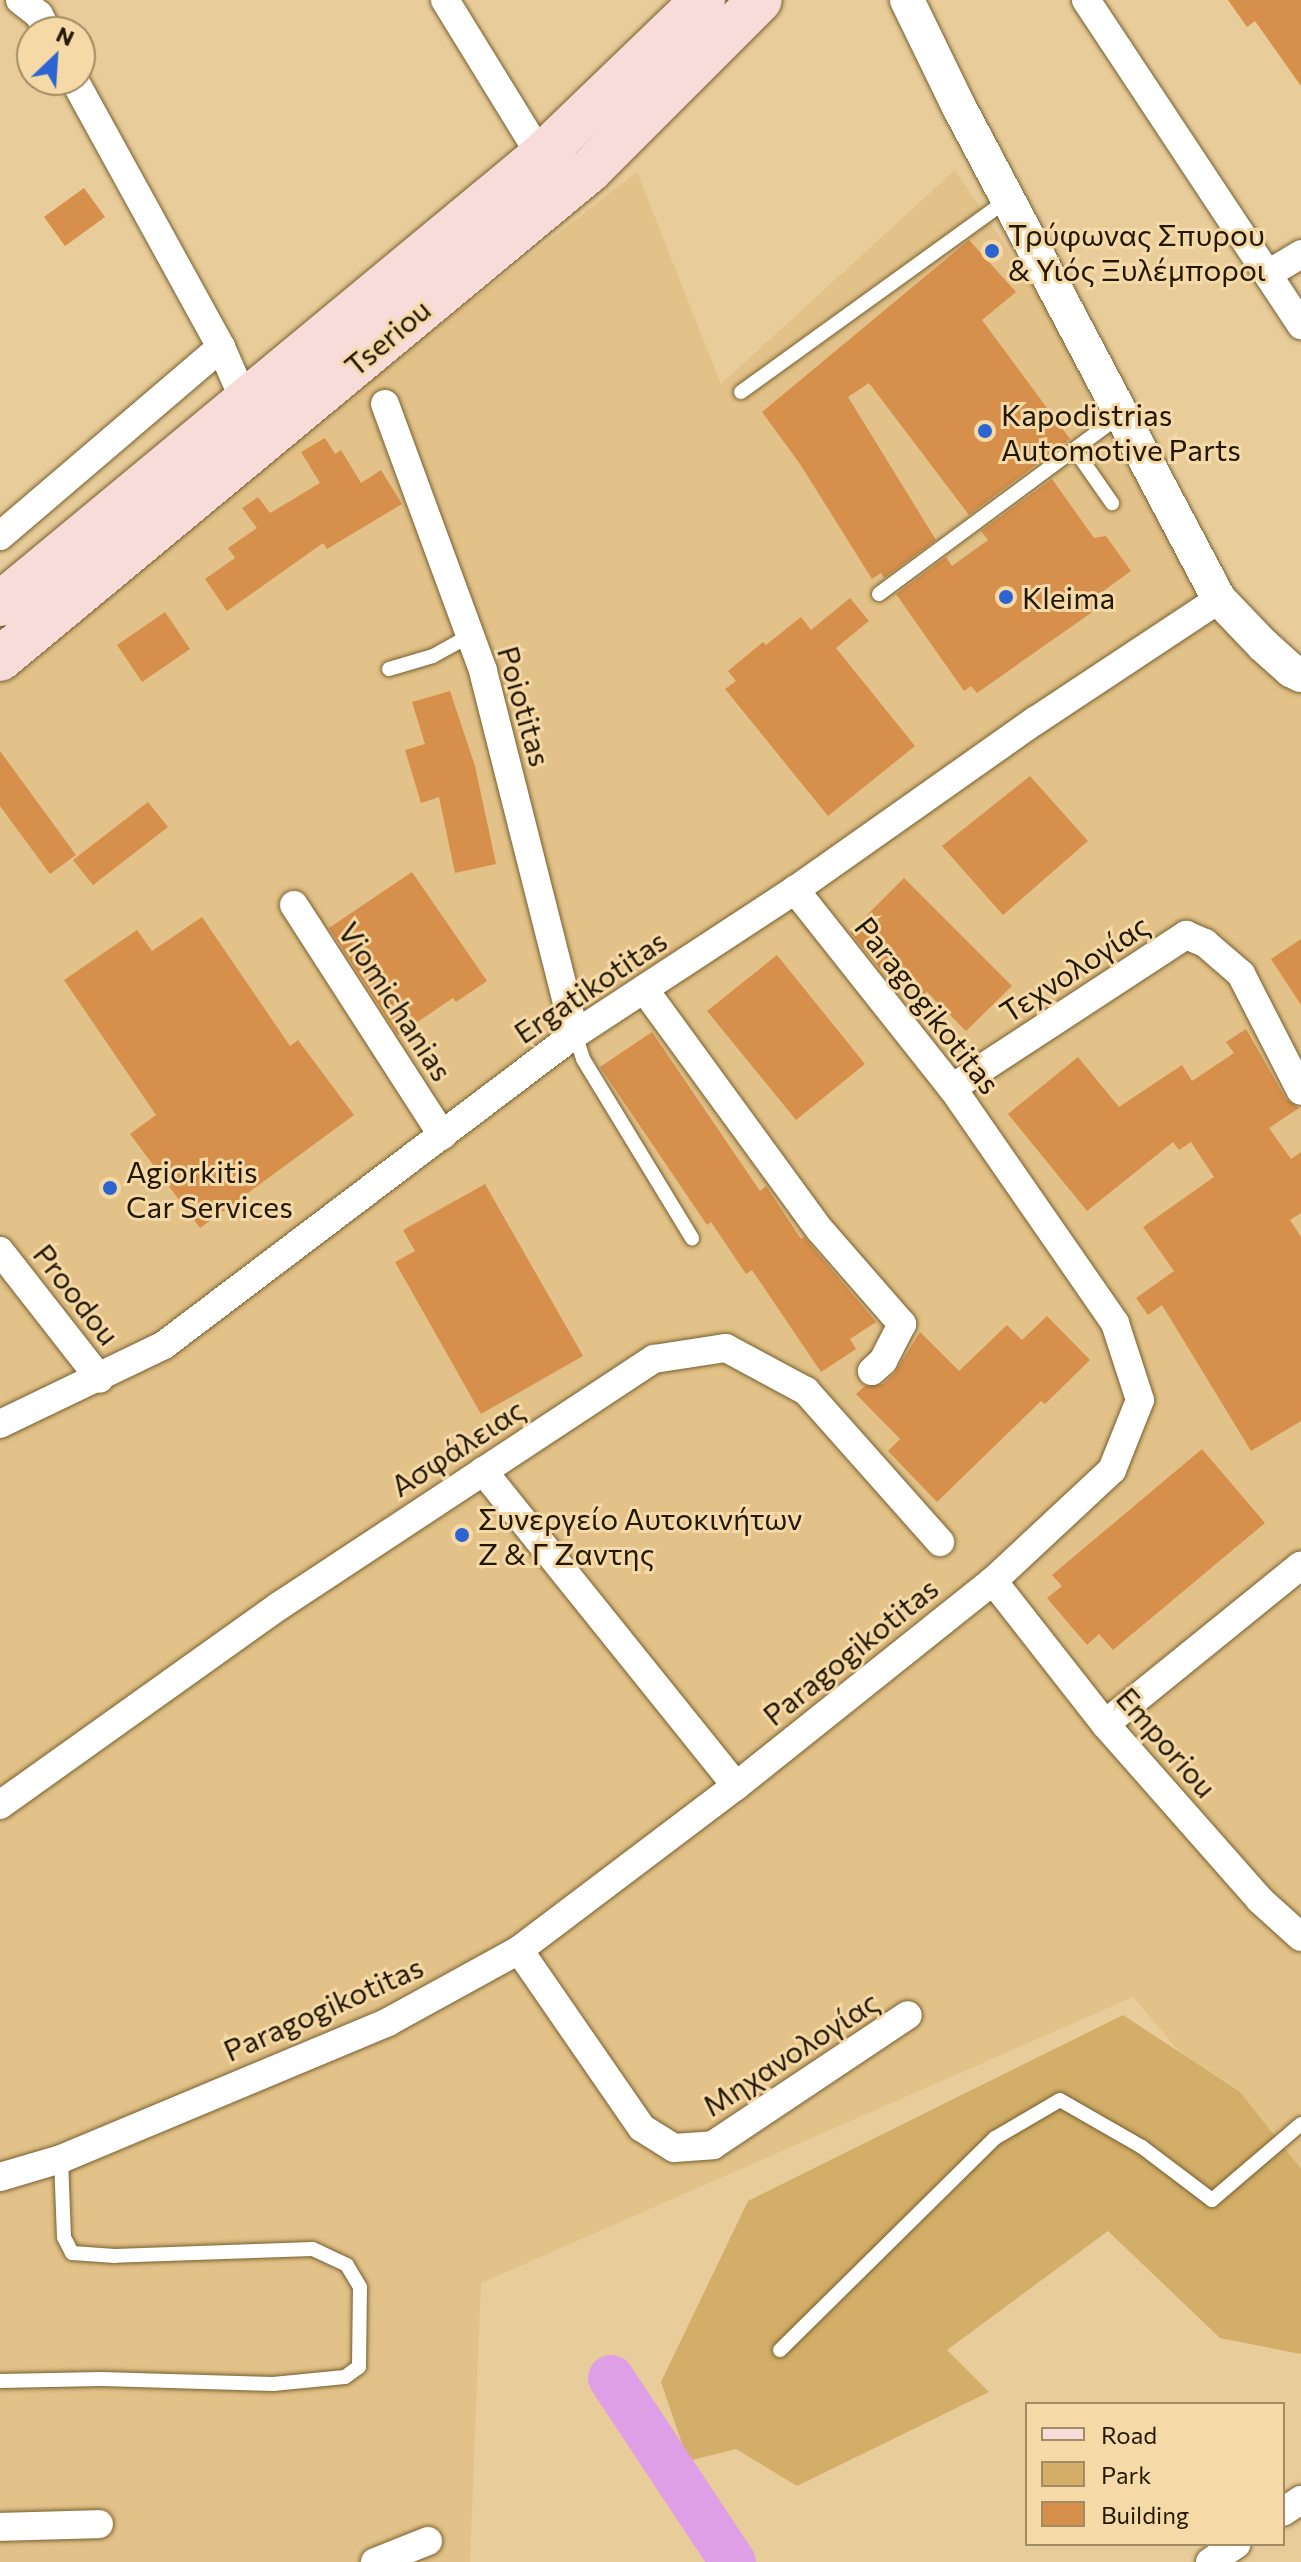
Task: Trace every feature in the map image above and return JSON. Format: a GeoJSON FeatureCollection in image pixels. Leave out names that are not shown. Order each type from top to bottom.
{"type":"FeatureCollection","features":[{"type":"Feature","properties":{"kind":"main road","name":"Tseriou"},"geometry":{"type":"LineString","coordinates":[[5,621],[244,400],[541,156],[703,0]]}},
{"type":"Feature","properties":{"kind":"main road","name":"Tseriou"},"geometry":{"type":"LineString","coordinates":[[5,621],[590,170],[760,0]]}},
{"type":"Feature","properties":{"kind":"street"},"geometry":{"type":"LineString","coordinates":[[20,0],[40,16]]}},
{"type":"Feature","properties":{"kind":"street"},"geometry":{"type":"LineString","coordinates":[[445,0],[541,156]]}},
{"type":"Feature","properties":{"kind":"street"},"geometry":{"type":"LineString","coordinates":[[907,0],[1219,599],[1298,676]]}},
{"type":"Feature","properties":{"kind":"street"},"geometry":{"type":"LineString","coordinates":[[1086,0],[1301,325]]}},
{"type":"Feature","properties":{"kind":"street"},"geometry":{"type":"LineString","coordinates":[[83,96],[221,347],[244,400]]}},
{"type":"Feature","properties":{"kind":"street"},"geometry":{"type":"LineString","coordinates":[[1268,274],[1301,254]]}},
{"type":"Feature","properties":{"kind":"street"},"geometry":{"type":"LineString","coordinates":[[0,536],[221,347]]}},
{"type":"Feature","properties":{"kind":"street","name":"Poiotitas"},"geometry":{"type":"LineString","coordinates":[[385,404],[483,671],[575,1034]]}},
{"type":"Feature","properties":{"kind":"street","name":"Ergatikotitas"},"geometry":{"type":"LineString","coordinates":[[0,1424],[100,1379],[164,1345],[575,1034],[795,890],[1035,721],[1219,599]]}},
{"type":"Feature","properties":{"kind":"street","name":"Paragogikotitas"},"geometry":{"type":"LineString","coordinates":[[0,2177],[61,2159],[388,2022],[519,1950],[736,1786],[993,1581],[1112,1470],[1140,1400],[1115,1323],[952,1088],[795,890]]}},
{"type":"Feature","properties":{"kind":"street","name":"Viomichanias"},"geometry":{"type":"LineString","coordinates":[[294,905],[442,1135]]}},
{"type":"Feature","properties":{"kind":"street","name":"Τεχνολογίας"},"geometry":{"type":"LineString","coordinates":[[952,1088],[1186,935],[1205,943],[1241,974],[1301,1091]]}},
{"type":"Feature","properties":{"kind":"street"},"geometry":{"type":"LineString","coordinates":[[644,989],[820,1230],[902,1324],[883,1361],[872,1371]]}},
{"type":"Feature","properties":{"kind":"street","name":"Proodou"},"geometry":{"type":"LineString","coordinates":[[0,1251],[100,1379]]}},
{"type":"Feature","properties":{"kind":"street","name":"Ασφάλειας"},"geometry":{"type":"LineString","coordinates":[[0,1805],[279,1606],[654,1359],[726,1348],[806,1391],[940,1542]]}},
{"type":"Feature","properties":{"kind":"street"},"geometry":{"type":"LineString","coordinates":[[483,1471],[736,1786]]}},
{"type":"Feature","properties":{"kind":"street"},"geometry":{"type":"LineString","coordinates":[[1105,1724],[1301,1565]]}},
{"type":"Feature","properties":{"kind":"street","name":"Emporiou"},"geometry":{"type":"LineString","coordinates":[[993,1581],[1105,1724],[1260,1900],[1301,1937]]}},
{"type":"Feature","properties":{"kind":"street","name":"Μηχανολογίας"},"geometry":{"type":"LineString","coordinates":[[519,1950],[642,2128],[674,2148],[713,2145],[908,2015]]}},
{"type":"Feature","properties":{"kind":"street"},"geometry":{"type":"LineString","coordinates":[[0,2527],[99,2524]]}},
{"type":"Feature","properties":{"kind":"street"},"geometry":{"type":"LineString","coordinates":[[375,2562],[428,2541]]}},
{"type":"Feature","properties":{"kind":"street"},"geometry":{"type":"LineString","coordinates":[[1210,2562],[1234,2546]]}},
{"type":"Feature","properties":{"kind":"lane"},"geometry":{"type":"LineString","coordinates":[[741,392],[1008,199]]}},
{"type":"Feature","properties":{"kind":"lane"},"geometry":{"type":"LineString","coordinates":[[879,594],[1122,415]]}},
{"type":"Feature","properties":{"kind":"lane"},"geometry":{"type":"LineString","coordinates":[[1075,450],[1112,503]]}},
{"type":"Feature","properties":{"kind":"lane"},"geometry":{"type":"LineString","coordinates":[[389,669],[433,656],[469,636]]}},
{"type":"Feature","properties":{"kind":"lane"},"geometry":{"type":"LineString","coordinates":[[575,1034],[583,1059],[692,1238]]}},
{"type":"Feature","properties":{"kind":"lane"},"geometry":{"type":"LineString","coordinates":[[780,2350],[995,2138],[1060,2100],[1142,2147],[1212,2200],[1301,2124]]}},
{"type":"Feature","properties":{"kind":"lane"},"geometry":{"type":"LineString","coordinates":[[0,2381],[101,2379],[273,2384],[345,2377],[359,2367],[360,2287],[347,2265],[312,2249],[115,2256],[72,2253],[64,2237],[61,2159]]}},
{"type":"Feature","properties":{"kind":"shaded area"},"geometry":{"type":"Polygon","coordinates":[[[955,170],[1301,689],[1301,2195],[1133,1997],[481,2283],[470,2562],[0,2562],[0,684],[154,547],[637,172],[721,384],[955,170]]]}},
{"type":"Feature","properties":{"kind":"green space"},"geometry":{"type":"Polygon","coordinates":[[[1123,2015],[1240,2092],[1301,2169],[1301,2354],[1220,2338],[1108,2231],[947,2350],[989,2392],[797,2486],[736,2449],[688,2461],[661,2382],[748,2201],[1123,2015]]]}},
{"type":"Feature","properties":{"kind":"building"},"geometry":{"type":"Polygon","coordinates":[[[1228,0],[1301,0],[1301,86],[1255,21],[1247,27],[1228,0]]]}},
{"type":"Feature","properties":{"kind":"building"},"geometry":{"type":"Polygon","coordinates":[[[84,188],[105,217],[65,246],[44,217],[84,188]]]}},
{"type":"Feature","properties":{"kind":"building"},"geometry":{"type":"Polygon","coordinates":[[[969,240],[1016,292],[982,320],[1070,439],[969,515],[869,383],[848,397],[936,540],[884,578],[881,573],[872,579],[800,464],[762,412],[969,240]]]}},
{"type":"Feature","properties":{"kind":"building"},"geometry":{"type":"Polygon","coordinates":[[[325,438],[335,454],[341,450],[361,483],[381,470],[402,504],[327,549],[323,543],[227,611],[205,579],[235,558],[228,548],[257,528],[242,508],[258,497],[270,513],[320,483],[301,452],[325,438]]]}},
{"type":"Feature","properties":{"kind":"building","name":"Kleima"},"geometry":{"type":"Polygon","coordinates":[[[1052,479],[1094,538],[1106,536],[1131,571],[1102,592],[1108,601],[977,693],[971,686],[964,691],[896,594],[946,557],[952,566],[988,540],[981,531],[1052,479]]]}},
{"type":"Feature","properties":{"kind":"building"},"geometry":{"type":"Polygon","coordinates":[[[850,598],[869,621],[836,648],[915,746],[828,816],[725,689],[736,681],[728,671],[763,642],[766,645],[801,617],[811,630],[850,598]]]}},
{"type":"Feature","properties":{"kind":"building"},"geometry":{"type":"Polygon","coordinates":[[[165,612],[190,649],[142,682],[117,645],[165,612]]]}},
{"type":"Feature","properties":{"kind":"building"},"geometry":{"type":"Polygon","coordinates":[[[450,691],[475,766],[496,864],[455,873],[439,797],[421,803],[405,750],[425,744],[412,702],[450,691]]]}},
{"type":"Feature","properties":{"kind":"building"},"geometry":{"type":"Polygon","coordinates":[[[0,751],[76,855],[50,874],[0,806],[0,751]]]}},
{"type":"Feature","properties":{"kind":"building"},"geometry":{"type":"Polygon","coordinates":[[[1030,776],[1088,841],[1003,915],[942,846],[1030,776]]]}},
{"type":"Feature","properties":{"kind":"building"},"geometry":{"type":"Polygon","coordinates":[[[148,802],[168,827],[93,885],[73,860],[148,802]]]}},
{"type":"Feature","properties":{"kind":"building"},"geometry":{"type":"Polygon","coordinates":[[[412,872],[487,981],[456,1002],[453,998],[398,1035],[329,928],[412,872]]]}},
{"type":"Feature","properties":{"kind":"building"},"geometry":{"type":"Polygon","coordinates":[[[904,878],[1012,986],[966,1031],[927,992],[922,996],[908,981],[898,991],[850,932],[904,878]]]}},
{"type":"Feature","properties":{"kind":"building"},"geometry":{"type":"Polygon","coordinates":[[[202,917],[290,1046],[298,1040],[354,1115],[200,1228],[130,1134],[156,1115],[64,980],[137,930],[152,951],[202,917]]]}},
{"type":"Feature","properties":{"kind":"building"},"geometry":{"type":"Polygon","coordinates":[[[1301,939],[1301,1005],[1271,959],[1301,939]]]}},
{"type":"Feature","properties":{"kind":"building"},"geometry":{"type":"Polygon","coordinates":[[[777,955],[865,1064],[796,1120],[707,1011],[777,955]]]}},
{"type":"Feature","properties":{"kind":"building"},"geometry":{"type":"Polygon","coordinates":[[[1246,1029],[1286,1099],[1299,1108],[1269,1128],[1291,1159],[1301,1152],[1301,1213],[1290,1220],[1301,1237],[1301,1421],[1251,1451],[1162,1305],[1148,1315],[1136,1298],[1174,1271],[1143,1227],[1214,1177],[1191,1142],[1179,1150],[1173,1142],[1087,1211],[1008,1114],[1078,1057],[1119,1107],[1182,1065],[1192,1081],[1234,1053],[1226,1042],[1246,1029]]]}},
{"type":"Feature","properties":{"kind":"building"},"geometry":{"type":"Polygon","coordinates":[[[652,1032],[760,1191],[766,1186],[801,1239],[804,1237],[876,1322],[850,1339],[856,1349],[821,1372],[752,1270],[746,1274],[711,1222],[707,1225],[600,1067],[652,1032]]]}},
{"type":"Feature","properties":{"kind":"building"},"geometry":{"type":"Polygon","coordinates":[[[485,1184],[583,1356],[481,1414],[395,1262],[415,1251],[403,1230],[485,1184]]]}},
{"type":"Feature","properties":{"kind":"building"},"geometry":{"type":"Polygon","coordinates":[[[1047,1316],[1090,1360],[1045,1404],[1041,1401],[937,1502],[888,1451],[900,1439],[856,1394],[865,1386],[883,1384],[894,1374],[920,1332],[959,1371],[1007,1325],[1022,1340],[1047,1316]]]}},
{"type":"Feature","properties":{"kind":"building"},"geometry":{"type":"Polygon","coordinates":[[[1202,1449],[1265,1523],[1113,1650],[1099,1634],[1087,1645],[1047,1598],[1062,1586],[1052,1575],[1202,1449]]]}},
{"type":"Feature","properties":{"kind":"waterway"},"geometry":{"type":"LineString","coordinates":[[611,2378],[733,2562]]}},
{"type":"Feature","properties":{"kind":"place","name":"Τρύφωνας Σπυρου & Υιός Ξυλέμποροι"},"geometry":{"type":"Point","coordinates":[992,251]}},
{"type":"Feature","properties":{"kind":"place","name":"Kapodistrias Automotive Parts"},"geometry":{"type":"Point","coordinates":[985,431]}},
{"type":"Feature","properties":{"kind":"place","name":"Kleima"},"geometry":{"type":"Point","coordinates":[1006,597]}},
{"type":"Feature","properties":{"kind":"place","name":"Agiorkitis Car Services"},"geometry":{"type":"Point","coordinates":[110,1188]}},
{"type":"Feature","properties":{"kind":"place","name":"Συνεργείο Αυτοκινήτων Ζ & Γ Ζαντης"},"geometry":{"type":"Point","coordinates":[462,1535]}}]}
